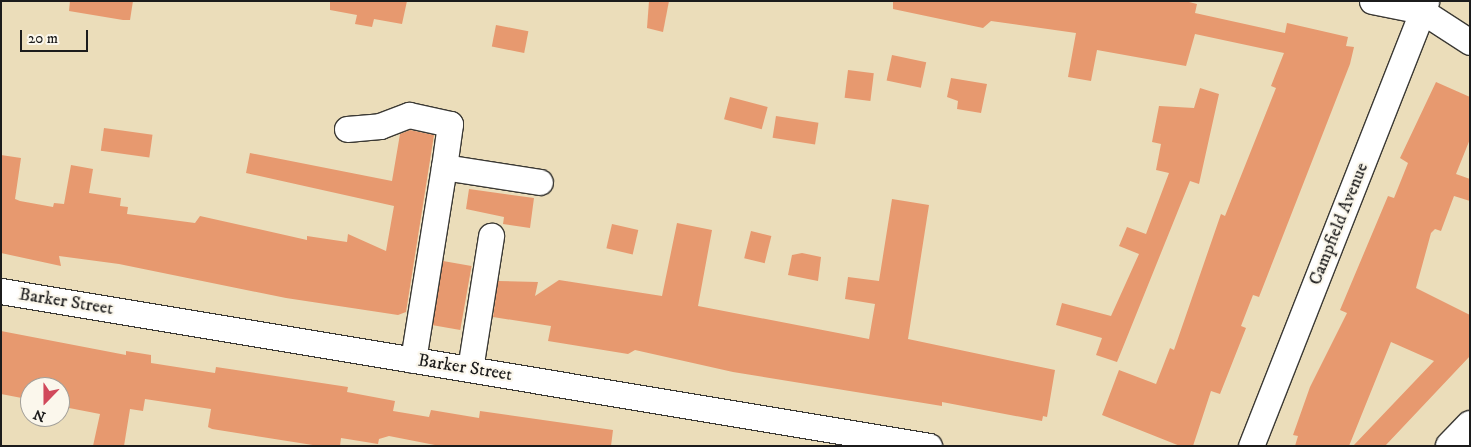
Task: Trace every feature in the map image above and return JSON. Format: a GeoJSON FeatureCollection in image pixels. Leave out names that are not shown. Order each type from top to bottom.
{"type":"FeatureCollection","features":[{"type":"Feature","properties":{"kind":"main road"},"geometry":{"type":"LineString","coordinates":[[1450,446],[1470,425]]}},
{"type":"Feature","properties":{"kind":"street"},"geometry":{"type":"LineString","coordinates":[[1372,1],[1424,6],[1470,42]]}},
{"type":"Feature","properties":{"kind":"street","name":"Campfield Avenue"},"geometry":{"type":"LineString","coordinates":[[1251,446],[1424,6]]}},
{"type":"Feature","properties":{"kind":"street"},"geometry":{"type":"LineString","coordinates":[[347,129],[380,126],[409,115],[450,124],[413,360]]}},
{"type":"Feature","properties":{"kind":"street"},"geometry":{"type":"LineString","coordinates":[[444,167],[540,182]]}},
{"type":"Feature","properties":{"kind":"street"},"geometry":{"type":"LineString","coordinates":[[470,369],[491,236]]}},
{"type":"Feature","properties":{"kind":"street","name":"Barker Street"},"geometry":{"type":"LineString","coordinates":[[1,291],[929,446]]}},
{"type":"Feature","properties":{"kind":"building"},"geometry":{"type":"Polygon","coordinates":[[[70,1],[133,1],[130,20],[123,20],[69,11],[70,1]]]}},
{"type":"Feature","properties":{"kind":"building"},"geometry":{"type":"Polygon","coordinates":[[[330,1],[407,1],[402,24],[374,19],[372,27],[355,24],[357,15],[330,10],[330,1]]]}},
{"type":"Feature","properties":{"kind":"building"},"geometry":{"type":"Polygon","coordinates":[[[649,1],[669,1],[663,32],[647,28],[649,1]]]}},
{"type":"Feature","properties":{"kind":"building"},"geometry":{"type":"Polygon","coordinates":[[[893,1],[1185,1],[1197,4],[1195,13],[1285,33],[1287,23],[1348,37],[1346,46],[1354,47],[1350,64],[1259,297],[1253,295],[1241,326],[1246,328],[1220,394],[1211,391],[1193,446],[1180,446],[1102,415],[1119,370],[1156,384],[1170,348],[1174,350],[1221,214],[1225,216],[1276,88],[1271,86],[1284,53],[1195,34],[1186,66],[1097,50],[1091,81],[1068,77],[1076,33],[991,21],[983,28],[893,9],[893,1]]]}},
{"type":"Feature","properties":{"kind":"building"},"geometry":{"type":"Polygon","coordinates":[[[496,25],[528,31],[524,53],[492,47],[496,25]]]}},
{"type":"Feature","properties":{"kind":"building"},"geometry":{"type":"Polygon","coordinates":[[[892,55],[926,62],[921,88],[887,80],[892,55]]]}},
{"type":"Feature","properties":{"kind":"building"},"geometry":{"type":"Polygon","coordinates":[[[848,70],[874,73],[870,101],[845,98],[848,70]]]}},
{"type":"Feature","properties":{"kind":"building"},"geometry":{"type":"Polygon","coordinates":[[[951,78],[987,84],[981,113],[957,109],[958,101],[947,97],[951,78]]]}},
{"type":"Feature","properties":{"kind":"building"},"geometry":{"type":"Polygon","coordinates":[[[1436,82],[1470,97],[1470,139],[1456,174],[1470,179],[1470,201],[1454,196],[1441,231],[1435,229],[1431,233],[1416,288],[1470,315],[1470,356],[1385,446],[1353,446],[1434,361],[1391,342],[1349,446],[1295,446],[1298,436],[1293,435],[1310,387],[1347,313],[1340,310],[1388,196],[1394,198],[1408,163],[1400,158],[1436,82]]]}},
{"type":"Feature","properties":{"kind":"building"},"geometry":{"type":"Polygon","coordinates":[[[1200,88],[1219,94],[1199,184],[1190,181],[1117,362],[1096,355],[1102,338],[1056,325],[1062,303],[1111,316],[1139,254],[1119,246],[1127,227],[1146,234],[1169,173],[1156,170],[1161,144],[1152,142],[1159,106],[1194,108],[1200,88]]]}},
{"type":"Feature","properties":{"kind":"building"},"geometry":{"type":"Polygon","coordinates":[[[730,97],[768,107],[762,129],[724,119],[730,97]]]}},
{"type":"Feature","properties":{"kind":"building"},"geometry":{"type":"Polygon","coordinates":[[[776,116],[818,123],[815,144],[773,138],[776,116]]]}},
{"type":"Feature","properties":{"kind":"building"},"geometry":{"type":"Polygon","coordinates":[[[104,128],[153,135],[149,158],[101,151],[104,128]]]}},
{"type":"Feature","properties":{"kind":"building"},"geometry":{"type":"Polygon","coordinates":[[[410,130],[434,135],[406,312],[398,315],[286,298],[119,264],[59,256],[61,266],[1,253],[1,155],[21,158],[15,199],[20,201],[53,207],[54,203],[64,204],[71,165],[93,169],[89,193],[121,198],[120,206],[128,207],[127,214],[195,223],[200,216],[307,240],[307,236],[347,242],[348,234],[386,251],[394,206],[246,173],[250,153],[392,181],[400,134],[410,130]]]}},
{"type":"Feature","properties":{"kind":"building"},"geometry":{"type":"Polygon","coordinates":[[[469,189],[534,198],[530,228],[503,224],[504,217],[466,209],[469,189]]]}},
{"type":"Feature","properties":{"kind":"building"},"geometry":{"type":"Polygon","coordinates":[[[892,199],[929,205],[908,339],[1055,370],[1047,417],[1043,416],[1042,421],[942,402],[942,406],[733,372],[635,350],[628,354],[548,341],[551,326],[493,317],[498,281],[538,282],[535,296],[559,280],[662,296],[677,223],[712,230],[698,306],[869,339],[875,304],[845,299],[848,277],[879,281],[892,199]]]}},
{"type":"Feature","properties":{"kind":"building"},"geometry":{"type":"Polygon","coordinates":[[[612,224],[638,230],[633,254],[606,248],[612,224]]]}},
{"type":"Feature","properties":{"kind":"building"},"geometry":{"type":"Polygon","coordinates":[[[751,231],[771,236],[765,263],[744,258],[751,231]]]}},
{"type":"Feature","properties":{"kind":"building"},"geometry":{"type":"Polygon","coordinates":[[[802,253],[821,257],[818,281],[788,275],[792,255],[802,253]]]}},
{"type":"Feature","properties":{"kind":"building"},"geometry":{"type":"Polygon","coordinates":[[[443,261],[472,266],[460,330],[432,325],[443,261]]]}},
{"type":"Feature","properties":{"kind":"building"},"geometry":{"type":"Polygon","coordinates":[[[1,331],[126,355],[126,351],[151,355],[151,363],[215,373],[216,367],[348,387],[347,392],[395,401],[393,411],[429,417],[431,410],[479,418],[480,411],[613,430],[611,446],[440,446],[389,436],[379,439],[378,444],[341,438],[340,446],[319,446],[212,429],[208,427],[211,409],[145,399],[143,411],[130,409],[124,446],[93,446],[100,414],[70,408],[70,377],[20,377],[20,398],[1,394],[1,331]]]}}]}
